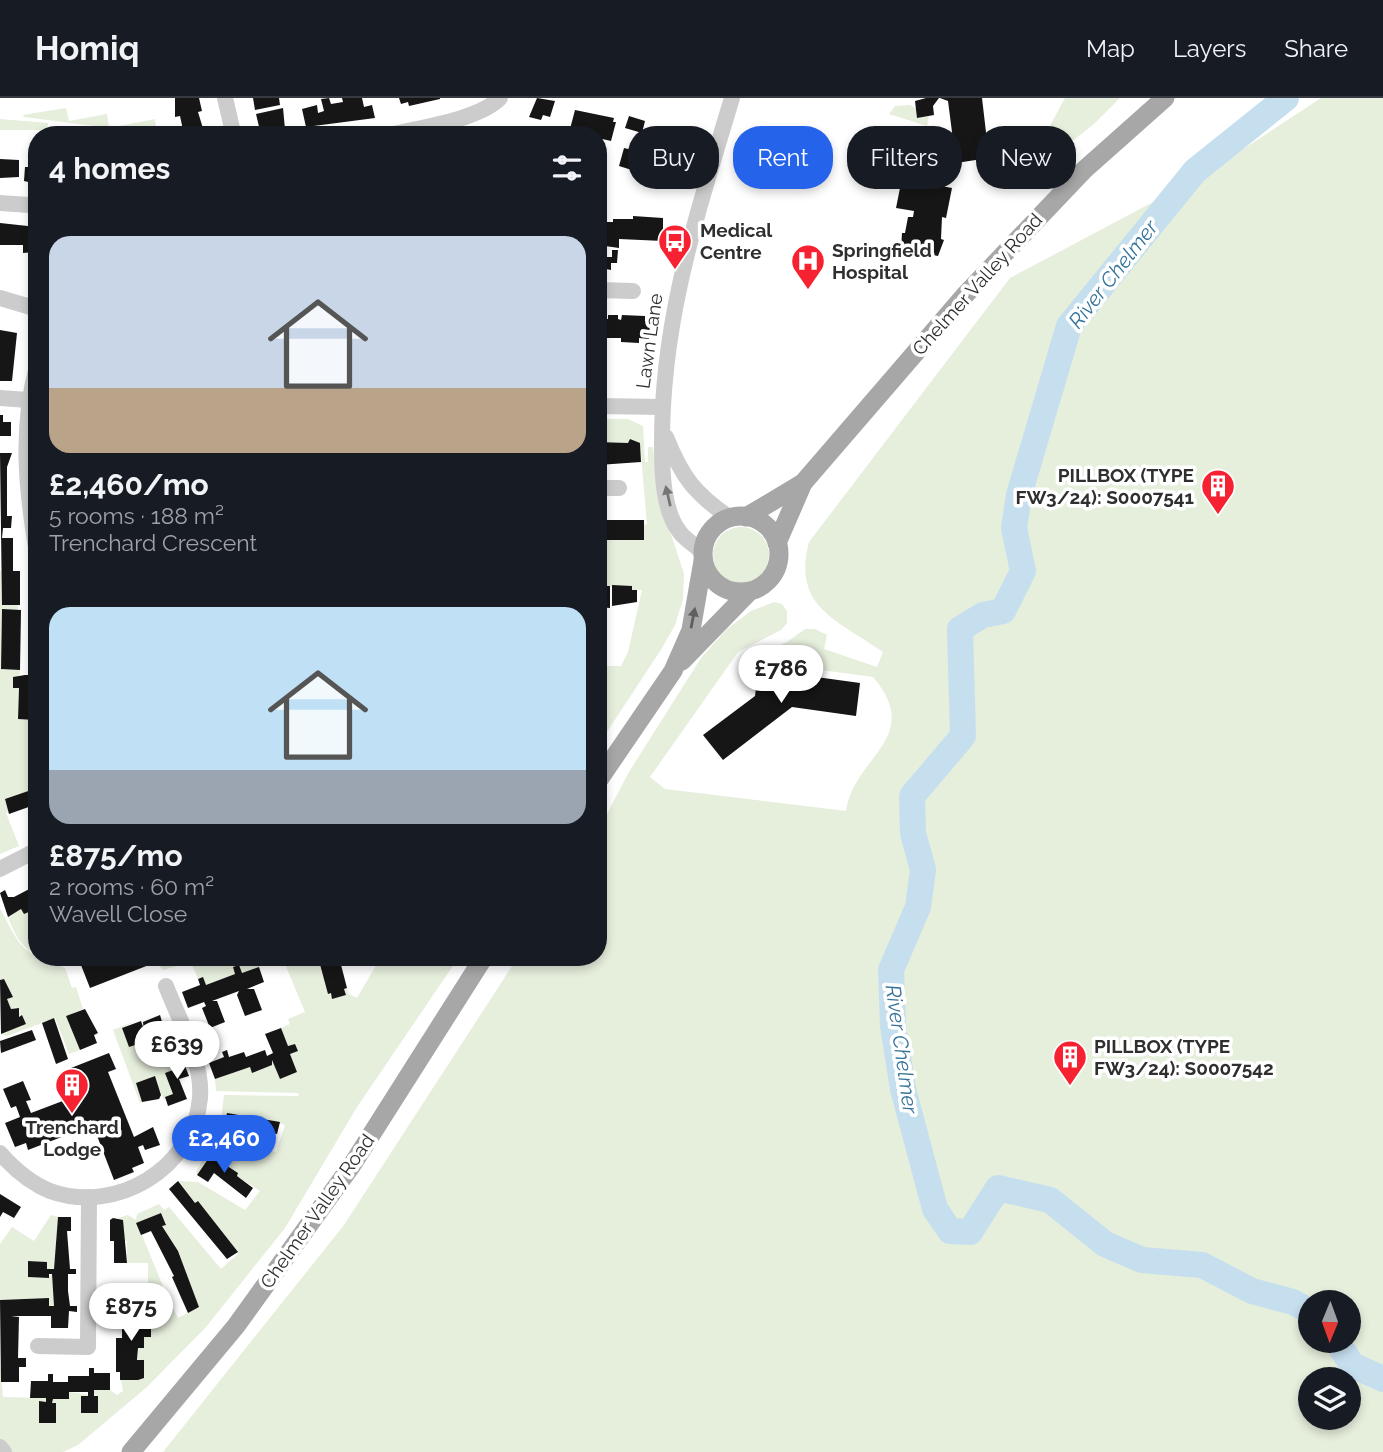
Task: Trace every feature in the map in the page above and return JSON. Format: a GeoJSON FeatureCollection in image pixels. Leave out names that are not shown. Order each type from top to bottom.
{"type":"FeatureCollection","features":[{"type":"Feature","properties":{"kind":"main road","name":"Chelmer Valley Road"},"geometry":{"type":"LineString","coordinates":[[777,543],[803,482],[1029,225],[1084,170],[1165,98]]}},
{"type":"Feature","properties":{"kind":"main road","name":"Chelmer Valley Road"},"geometry":{"type":"LineString","coordinates":[[738,517],[803,482]]}},
{"type":"Feature","properties":{"kind":"main road"},"geometry":{"type":"LineString","coordinates":[[607,768],[673,671],[749,592],[764,585],[773,575],[778,561],[777,543],[764,524],[738,517],[711,531],[703,556],[691,630],[673,671]]}},
{"type":"Feature","properties":{"kind":"main road"},"geometry":{"type":"LineString","coordinates":[[703,556],[707,573],[720,587],[749,592]]}},
{"type":"Feature","properties":{"kind":"main road","name":"Chelmer Valley Road"},"geometry":{"type":"LineString","coordinates":[[131,1452],[236,1326],[352,1165],[478,966]]}},
{"type":"Feature","properties":{"kind":"street"},"geometry":{"type":"LineString","coordinates":[[225,98],[232,126]]}},
{"type":"Feature","properties":{"kind":"street"},"geometry":{"type":"LineString","coordinates":[[424,126],[491,107],[500,98]]}},
{"type":"Feature","properties":{"kind":"street","name":"Lawn Lane"},"geometry":{"type":"LineString","coordinates":[[703,556],[678,530],[668,501],[662,407],[665,360],[681,271],[732,98]]}},
{"type":"Feature","properties":{"kind":"street"},"geometry":{"type":"LineString","coordinates":[[0,203],[28,205]]}},
{"type":"Feature","properties":{"kind":"street"},"geometry":{"type":"LineString","coordinates":[[607,290],[633,291]]}},
{"type":"Feature","properties":{"kind":"street"},"geometry":{"type":"LineString","coordinates":[[0,298],[28,306]]}},
{"type":"Feature","properties":{"kind":"street"},"geometry":{"type":"LineString","coordinates":[[28,397],[25,459],[28,502]]}},
{"type":"Feature","properties":{"kind":"street"},"geometry":{"type":"LineString","coordinates":[[0,398],[27,400]]}},
{"type":"Feature","properties":{"kind":"street"},"geometry":{"type":"LineString","coordinates":[[607,405],[662,407]]}},
{"type":"Feature","properties":{"kind":"street","name":"Lawn Lane"},"geometry":{"type":"LineString","coordinates":[[662,429],[684,478],[701,498],[738,517]]}},
{"type":"Feature","properties":{"kind":"street"},"geometry":{"type":"LineString","coordinates":[[607,488],[619,488]]}},
{"type":"Feature","properties":{"kind":"street"},"geometry":{"type":"LineString","coordinates":[[0,869],[28,855]]}},
{"type":"Feature","properties":{"kind":"street"},"geometry":{"type":"LineString","coordinates":[[0,1153],[12,1167],[51,1191],[89,1196],[118,1193],[149,1179],[171,1163],[192,1130],[200,1094],[198,1076],[166,986]]}},
{"type":"Feature","properties":{"kind":"street"},"geometry":{"type":"LineString","coordinates":[[38,1346],[88,1347],[89,1196]]}},
{"type":"Feature","properties":{"kind":"street"},"geometry":{"type":"LineString","coordinates":[[0,1447],[4,1452]]}},
{"type":"Feature","properties":{"kind":"green space"},"geometry":{"type":"Polygon","coordinates":[[[1065,98],[1120,98],[1076,138],[1076,126],[1050,126],[1065,98]]]}},
{"type":"Feature","properties":{"kind":"green space"},"geometry":{"type":"Polygon","coordinates":[[[1321,98],[1383,98],[1383,1452],[163,1452],[344,1225],[512,966],[607,966],[607,814],[629,772],[701,658],[727,629],[751,611],[774,602],[782,604],[787,611],[787,623],[781,630],[738,652],[650,777],[665,789],[846,811],[851,792],[882,747],[889,732],[892,716],[887,698],[873,677],[747,660],[787,642],[805,629],[815,629],[827,635],[824,649],[877,667],[883,652],[834,620],[813,597],[807,582],[805,564],[809,542],[1010,278],[1204,175],[1321,98]]]}},
{"type":"Feature","properties":{"kind":"green space"},"geometry":{"type":"Polygon","coordinates":[[[910,105],[929,116],[927,126],[889,114],[895,106],[910,105]]]}},
{"type":"Feature","properties":{"kind":"green space"},"geometry":{"type":"Polygon","coordinates":[[[66,108],[69,121],[107,114],[109,126],[94,126],[23,115],[66,108]]]}},
{"type":"Feature","properties":{"kind":"green space"},"geometry":{"type":"Polygon","coordinates":[[[0,119],[48,123],[48,126],[28,126],[28,130],[0,130],[0,119]]]}},
{"type":"Feature","properties":{"kind":"green space"},"geometry":{"type":"Polygon","coordinates":[[[155,119],[156,126],[119,126],[155,119]]]}},
{"type":"Feature","properties":{"kind":"green space"},"geometry":{"type":"Polygon","coordinates":[[[607,419],[628,419],[643,426],[645,462],[648,462],[648,447],[653,447],[659,497],[684,574],[683,599],[675,625],[662,648],[607,732],[607,666],[621,666],[628,652],[642,590],[632,590],[632,586],[607,586],[607,540],[643,540],[644,525],[647,524],[640,443],[635,443],[633,439],[628,443],[607,442],[607,419]]]}},
{"type":"Feature","properties":{"kind":"green space"},"geometry":{"type":"Polygon","coordinates":[[[741,527],[752,529],[761,535],[767,544],[767,566],[761,575],[752,581],[741,583],[730,581],[721,575],[715,566],[713,555],[715,544],[721,535],[730,529],[741,527]]]}},
{"type":"Feature","properties":{"kind":"green space"},"geometry":{"type":"Polygon","coordinates":[[[0,571],[3,571],[2,605],[18,605],[18,610],[2,610],[1,669],[20,670],[19,677],[13,677],[19,688],[18,718],[28,719],[28,791],[5,799],[9,812],[6,813],[19,846],[0,854],[0,571]]]}},
{"type":"Feature","properties":{"kind":"green space"},"geometry":{"type":"Polygon","coordinates":[[[0,908],[13,933],[28,950],[28,966],[65,968],[72,988],[76,987],[83,1009],[66,1016],[80,1050],[69,1054],[55,1018],[7,1036],[1,1034],[26,1024],[22,1015],[13,1018],[21,1011],[16,1007],[11,1009],[7,999],[13,996],[4,979],[0,980],[0,908]]]}},
{"type":"Feature","properties":{"kind":"green space"},"geometry":{"type":"Polygon","coordinates":[[[21,909],[24,914],[28,912],[28,949],[15,934],[8,917],[21,909]]]}},
{"type":"Feature","properties":{"kind":"green space"},"geometry":{"type":"Polygon","coordinates":[[[160,966],[177,966],[163,970],[160,966]]]}},
{"type":"Feature","properties":{"kind":"green space"},"geometry":{"type":"Polygon","coordinates":[[[193,966],[236,966],[233,967],[235,974],[206,985],[203,977],[198,979],[193,966]]]}},
{"type":"Feature","properties":{"kind":"green space"},"geometry":{"type":"Polygon","coordinates":[[[238,966],[259,967],[242,973],[238,966]]]}},
{"type":"Feature","properties":{"kind":"green space"},"geometry":{"type":"Polygon","coordinates":[[[286,966],[320,966],[328,993],[331,993],[333,998],[346,995],[344,989],[347,988],[349,994],[357,998],[376,966],[453,966],[357,1107],[285,1228],[206,1327],[147,1387],[78,1445],[63,1452],[7,1452],[0,1440],[0,1361],[3,1397],[46,1398],[46,1402],[39,1402],[39,1423],[56,1423],[56,1403],[52,1403],[53,1399],[69,1399],[69,1392],[94,1395],[94,1390],[110,1390],[117,1395],[123,1391],[121,1380],[138,1380],[138,1348],[144,1348],[144,1337],[151,1337],[151,1329],[144,1328],[144,1305],[171,1304],[178,1318],[199,1307],[178,1251],[162,1226],[166,1224],[161,1213],[137,1223],[169,1301],[148,1301],[148,1263],[127,1263],[127,1241],[123,1241],[118,1218],[128,1215],[136,1220],[137,1214],[159,1204],[164,1210],[169,1207],[221,1269],[238,1254],[198,1201],[195,1203],[178,1181],[198,1182],[245,1210],[260,1191],[237,1176],[238,1173],[221,1162],[223,1159],[213,1152],[197,1175],[196,1172],[215,1138],[276,1152],[285,1125],[255,1115],[253,1120],[227,1114],[225,1121],[221,1121],[224,1095],[299,1096],[298,1093],[216,1091],[215,1079],[250,1067],[253,1073],[272,1065],[272,1060],[280,1079],[297,1072],[290,1054],[297,1050],[295,1044],[288,1046],[281,1028],[290,1024],[288,1019],[305,1012],[286,966]]]}},
{"type":"Feature","properties":{"kind":"green space"},"geometry":{"type":"Polygon","coordinates":[[[140,1019],[122,1028],[129,1047],[148,1041],[152,1053],[157,1052],[160,1058],[176,1053],[178,1057],[170,1061],[173,1070],[165,1073],[173,1094],[164,1100],[154,1076],[136,1083],[142,1102],[140,1103],[113,1030],[140,1019]]]}},
{"type":"Feature","properties":{"kind":"green space"},"geometry":{"type":"Polygon","coordinates":[[[51,1215],[58,1217],[54,1269],[47,1269],[47,1262],[29,1261],[28,1277],[48,1278],[52,1274],[54,1306],[49,1306],[48,1298],[0,1300],[0,1244],[12,1227],[34,1241],[51,1215]]]}},
{"type":"Feature","properties":{"kind":"building"},"geometry":{"type":"Polygon","coordinates":[[[175,98],[199,98],[202,111],[198,112],[202,126],[182,126],[180,116],[175,117],[175,98]]]}},
{"type":"Feature","properties":{"kind":"building"},"geometry":{"type":"Polygon","coordinates":[[[253,98],[279,98],[280,105],[255,110],[253,98]]]}},
{"type":"Feature","properties":{"kind":"building"},"geometry":{"type":"Polygon","coordinates":[[[329,98],[331,104],[343,102],[342,98],[362,98],[364,107],[372,105],[375,118],[306,126],[302,109],[317,105],[318,113],[324,111],[321,99],[329,98]]]}},
{"type":"Feature","properties":{"kind":"building"},"geometry":{"type":"Polygon","coordinates":[[[399,98],[440,99],[409,106],[408,102],[401,104],[399,98]]]}},
{"type":"Feature","properties":{"kind":"building"},"geometry":{"type":"Polygon","coordinates":[[[537,98],[555,101],[550,117],[543,115],[541,120],[529,117],[537,98]]]}},
{"type":"Feature","properties":{"kind":"building"},"geometry":{"type":"Polygon","coordinates":[[[939,98],[933,106],[934,115],[917,118],[915,101],[939,98]]]}},
{"type":"Feature","properties":{"kind":"building"},"geometry":{"type":"Polygon","coordinates":[[[940,98],[982,98],[985,126],[976,126],[976,160],[962,162],[962,126],[951,126],[948,101],[940,98]]]}},
{"type":"Feature","properties":{"kind":"building"},"geometry":{"type":"Polygon","coordinates":[[[283,108],[285,126],[259,126],[256,114],[283,108]]]}},
{"type":"Feature","properties":{"kind":"building"},"geometry":{"type":"Polygon","coordinates":[[[575,110],[614,118],[613,122],[616,122],[611,141],[607,140],[607,126],[571,126],[575,110]]]}},
{"type":"Feature","properties":{"kind":"building"},"geometry":{"type":"Polygon","coordinates":[[[629,116],[645,121],[644,126],[625,128],[629,116]]]}},
{"type":"Feature","properties":{"kind":"building"},"geometry":{"type":"Polygon","coordinates":[[[624,148],[628,149],[628,169],[619,166],[624,148]]]}},
{"type":"Feature","properties":{"kind":"building"},"geometry":{"type":"Polygon","coordinates":[[[0,159],[19,160],[19,177],[0,178],[0,159]]]}},
{"type":"Feature","properties":{"kind":"building"},"geometry":{"type":"Polygon","coordinates":[[[25,167],[28,167],[28,182],[24,181],[25,167]]]}},
{"type":"Feature","properties":{"kind":"building"},"geometry":{"type":"Polygon","coordinates":[[[900,189],[952,189],[946,218],[942,217],[941,239],[944,240],[938,256],[901,249],[902,233],[905,233],[908,217],[913,217],[914,211],[896,208],[900,189]]]}},
{"type":"Feature","properties":{"kind":"building"},"geometry":{"type":"Polygon","coordinates":[[[633,216],[663,218],[663,241],[619,239],[619,248],[607,246],[607,222],[613,222],[613,219],[633,219],[633,216]]]}},
{"type":"Feature","properties":{"kind":"building"},"geometry":{"type":"Polygon","coordinates":[[[0,223],[28,226],[28,253],[23,253],[23,245],[0,245],[0,223]]]}},
{"type":"Feature","properties":{"kind":"building"},"geometry":{"type":"Polygon","coordinates":[[[612,250],[618,250],[617,263],[611,263],[611,270],[607,269],[607,257],[612,257],[612,250]]]}},
{"type":"Feature","properties":{"kind":"building"},"geometry":{"type":"Polygon","coordinates":[[[608,315],[618,315],[621,320],[622,315],[645,316],[645,321],[650,321],[649,339],[639,338],[639,343],[621,342],[621,338],[607,338],[608,315]]]}},
{"type":"Feature","properties":{"kind":"building"},"geometry":{"type":"Polygon","coordinates":[[[0,330],[17,333],[12,381],[0,381],[0,330]]]}},
{"type":"Feature","properties":{"kind":"building"},"geometry":{"type":"Polygon","coordinates":[[[0,415],[3,415],[3,422],[11,422],[11,436],[0,436],[0,415]]]}},
{"type":"Feature","properties":{"kind":"building"},"geometry":{"type":"Polygon","coordinates":[[[630,439],[640,443],[641,462],[607,464],[607,442],[628,443],[630,439]]]}},
{"type":"Feature","properties":{"kind":"building"},"geometry":{"type":"Polygon","coordinates":[[[0,453],[12,453],[7,467],[7,516],[12,516],[11,528],[3,528],[2,538],[13,538],[13,571],[20,571],[20,605],[2,605],[0,453]]]}},
{"type":"Feature","properties":{"kind":"building"},"geometry":{"type":"Polygon","coordinates":[[[607,520],[644,520],[644,540],[607,540],[607,520]]]}},
{"type":"Feature","properties":{"kind":"building"},"geometry":{"type":"Polygon","coordinates":[[[612,585],[632,586],[632,590],[637,590],[637,602],[612,606],[612,585]]]}},
{"type":"Feature","properties":{"kind":"building"},"geometry":{"type":"Polygon","coordinates":[[[607,586],[610,586],[610,608],[607,608],[607,586]]]}},
{"type":"Feature","properties":{"kind":"building"},"geometry":{"type":"Polygon","coordinates":[[[2,609],[21,610],[20,670],[1,669],[2,609]]]}},
{"type":"Feature","properties":{"kind":"building"},"geometry":{"type":"Polygon","coordinates":[[[759,665],[787,669],[787,673],[860,683],[856,716],[792,707],[723,760],[703,735],[755,696],[759,665]]]}},
{"type":"Feature","properties":{"kind":"building"},"geometry":{"type":"Polygon","coordinates":[[[28,675],[28,720],[18,719],[19,688],[13,688],[13,677],[28,675]]]}},
{"type":"Feature","properties":{"kind":"building"},"geometry":{"type":"Polygon","coordinates":[[[28,791],[28,807],[9,814],[5,799],[28,791]]]}},
{"type":"Feature","properties":{"kind":"building"},"geometry":{"type":"Polygon","coordinates":[[[5,890],[8,897],[28,890],[28,912],[24,914],[21,909],[8,917],[0,893],[5,890]]]}},
{"type":"Feature","properties":{"kind":"building"},"geometry":{"type":"Polygon","coordinates":[[[81,966],[146,966],[90,988],[81,966]]]}},
{"type":"Feature","properties":{"kind":"building"},"geometry":{"type":"Polygon","coordinates":[[[239,966],[242,973],[259,967],[264,982],[247,989],[254,989],[262,1010],[245,1016],[237,995],[239,991],[212,1001],[217,1001],[225,1022],[210,1028],[202,1008],[206,1006],[204,1002],[188,1008],[182,992],[200,985],[198,979],[203,977],[206,985],[235,974],[233,967],[239,966]]]}},
{"type":"Feature","properties":{"kind":"building"},"geometry":{"type":"Polygon","coordinates":[[[320,966],[341,966],[347,988],[344,989],[346,995],[332,999],[331,993],[328,994],[320,966]]]}},
{"type":"Feature","properties":{"kind":"building"},"geometry":{"type":"Polygon","coordinates":[[[4,979],[13,997],[7,999],[11,1009],[19,1008],[19,1017],[22,1015],[26,1024],[1,1034],[0,980],[4,979]]]}},
{"type":"Feature","properties":{"kind":"building"},"geometry":{"type":"Polygon","coordinates":[[[85,1009],[98,1033],[94,1035],[97,1043],[80,1050],[66,1016],[85,1009]]]}},
{"type":"Feature","properties":{"kind":"building"},"geometry":{"type":"Polygon","coordinates":[[[160,1015],[166,1035],[172,1033],[179,1052],[160,1058],[153,1040],[162,1037],[160,1032],[149,1036],[145,1034],[148,1041],[129,1047],[122,1028],[141,1021],[144,1030],[143,1022],[160,1015]]]}},
{"type":"Feature","properties":{"kind":"building"},"geometry":{"type":"Polygon","coordinates":[[[54,1018],[68,1059],[56,1064],[42,1023],[54,1018]]]}},
{"type":"Feature","properties":{"kind":"building"},"geometry":{"type":"Polygon","coordinates":[[[281,1028],[288,1046],[295,1044],[298,1051],[290,1054],[297,1072],[280,1079],[272,1060],[272,1065],[252,1073],[250,1067],[215,1079],[209,1063],[224,1057],[222,1052],[227,1050],[229,1057],[244,1052],[246,1057],[265,1050],[267,1056],[273,1053],[265,1034],[281,1028]]]}},
{"type":"Feature","properties":{"kind":"building"},"geometry":{"type":"Polygon","coordinates":[[[32,1030],[36,1040],[1,1053],[0,1041],[32,1030]]]}},
{"type":"Feature","properties":{"kind":"building","name":"Trenchard Lodge"},"geometry":{"type":"Polygon","coordinates":[[[109,1053],[116,1069],[108,1072],[134,1137],[153,1127],[160,1145],[145,1150],[143,1145],[138,1147],[144,1163],[132,1168],[134,1172],[114,1180],[91,1120],[83,1123],[85,1128],[28,1150],[26,1143],[15,1147],[5,1123],[20,1117],[16,1106],[11,1108],[3,1089],[23,1081],[31,1100],[26,1101],[31,1113],[81,1094],[71,1068],[109,1053]]]}},
{"type":"Feature","properties":{"kind":"building"},"geometry":{"type":"Polygon","coordinates":[[[181,1056],[189,1076],[179,1079],[187,1099],[168,1106],[165,1097],[173,1094],[165,1073],[173,1070],[170,1060],[181,1056]]]}},
{"type":"Feature","properties":{"kind":"building"},"geometry":{"type":"Polygon","coordinates":[[[155,1076],[161,1095],[159,1099],[142,1102],[136,1083],[155,1076]]]}},
{"type":"Feature","properties":{"kind":"building"},"geometry":{"type":"Polygon","coordinates":[[[227,1113],[280,1122],[277,1134],[251,1128],[249,1133],[224,1126],[227,1113]]]}},
{"type":"Feature","properties":{"kind":"building"},"geometry":{"type":"Polygon","coordinates":[[[213,1152],[224,1159],[221,1162],[238,1173],[237,1176],[253,1188],[246,1198],[214,1173],[208,1182],[197,1175],[213,1152]]]}},
{"type":"Feature","properties":{"kind":"building"},"geometry":{"type":"Polygon","coordinates":[[[178,1181],[195,1203],[198,1201],[238,1252],[227,1259],[169,1189],[178,1181]]]}},
{"type":"Feature","properties":{"kind":"building"},"geometry":{"type":"Polygon","coordinates":[[[0,1194],[21,1207],[14,1218],[3,1212],[0,1217],[0,1194]]]}},
{"type":"Feature","properties":{"kind":"building"},"geometry":{"type":"Polygon","coordinates":[[[161,1213],[166,1225],[162,1226],[178,1251],[199,1307],[188,1313],[172,1277],[174,1276],[151,1231],[141,1235],[136,1223],[161,1213]]]}},
{"type":"Feature","properties":{"kind":"building"},"geometry":{"type":"Polygon","coordinates":[[[58,1217],[71,1217],[71,1231],[67,1231],[70,1269],[76,1269],[76,1274],[68,1274],[68,1291],[70,1306],[77,1306],[77,1312],[69,1311],[68,1328],[51,1328],[51,1316],[11,1316],[19,1317],[18,1358],[26,1358],[26,1367],[19,1367],[19,1382],[1,1382],[0,1300],[49,1298],[49,1306],[54,1306],[52,1274],[49,1274],[49,1278],[28,1277],[28,1261],[47,1262],[47,1269],[54,1269],[58,1217]]]}},
{"type":"Feature","properties":{"kind":"building"},"geometry":{"type":"Polygon","coordinates":[[[110,1220],[123,1220],[127,1263],[114,1263],[114,1241],[110,1241],[110,1220]]]}},
{"type":"Feature","properties":{"kind":"building"},"geometry":{"type":"Polygon","coordinates":[[[122,1304],[144,1305],[144,1328],[151,1328],[151,1337],[144,1337],[144,1348],[138,1348],[137,1360],[144,1360],[144,1378],[138,1380],[120,1380],[120,1372],[116,1372],[116,1338],[122,1338],[122,1304]]]}},
{"type":"Feature","properties":{"kind":"building"},"geometry":{"type":"Polygon","coordinates":[[[89,1368],[94,1368],[94,1373],[110,1373],[110,1390],[94,1390],[94,1396],[98,1396],[98,1413],[81,1413],[81,1396],[88,1396],[88,1392],[69,1392],[69,1399],[53,1399],[52,1403],[56,1403],[56,1423],[39,1423],[39,1401],[46,1402],[46,1398],[30,1398],[31,1381],[48,1381],[48,1374],[53,1374],[53,1382],[68,1382],[68,1376],[89,1376],[89,1368]]]}},
{"type":"Feature","properties":{"kind":"waterway","name":"River Chelmer"},"geometry":{"type":"LineString","coordinates":[[1286,98],[1195,171],[1069,326],[1019,495],[1014,528],[1023,571],[1003,611],[983,615],[960,629],[963,736],[912,796],[913,833],[923,870],[918,907],[891,970],[893,1026],[903,1089],[935,1209],[950,1231],[970,1232],[998,1188],[1050,1200],[1105,1244],[1142,1260],[1202,1265],[1252,1291],[1298,1305]]}},
{"type":"Feature","properties":{"kind":"waterway","name":"River Chelmer"},"geometry":{"type":"LineString","coordinates":[[1344,1353],[1352,1365],[1383,1379]]}},
{"type":"Feature","properties":{"kind":"place","name":"Medical Centre"},"geometry":{"type":"Point","coordinates":[675,271]}},
{"type":"Feature","properties":{"kind":"place","name":"Springfield Hospital"},"geometry":{"type":"Point","coordinates":[808,291]}},
{"type":"Feature","properties":{"kind":"place","name":"PILLBOX (TYPE FW3/24): S0007541"},"geometry":{"type":"Point","coordinates":[1218,516]}},
{"type":"Feature","properties":{"kind":"place","name":"PILLBOX (TYPE FW3/24): S0007542"},"geometry":{"type":"Point","coordinates":[1070,1087]}},
{"type":"Feature","properties":{"kind":"place","name":"Trenchard Lodge"},"geometry":{"type":"Point","coordinates":[72,1115]}}]}
